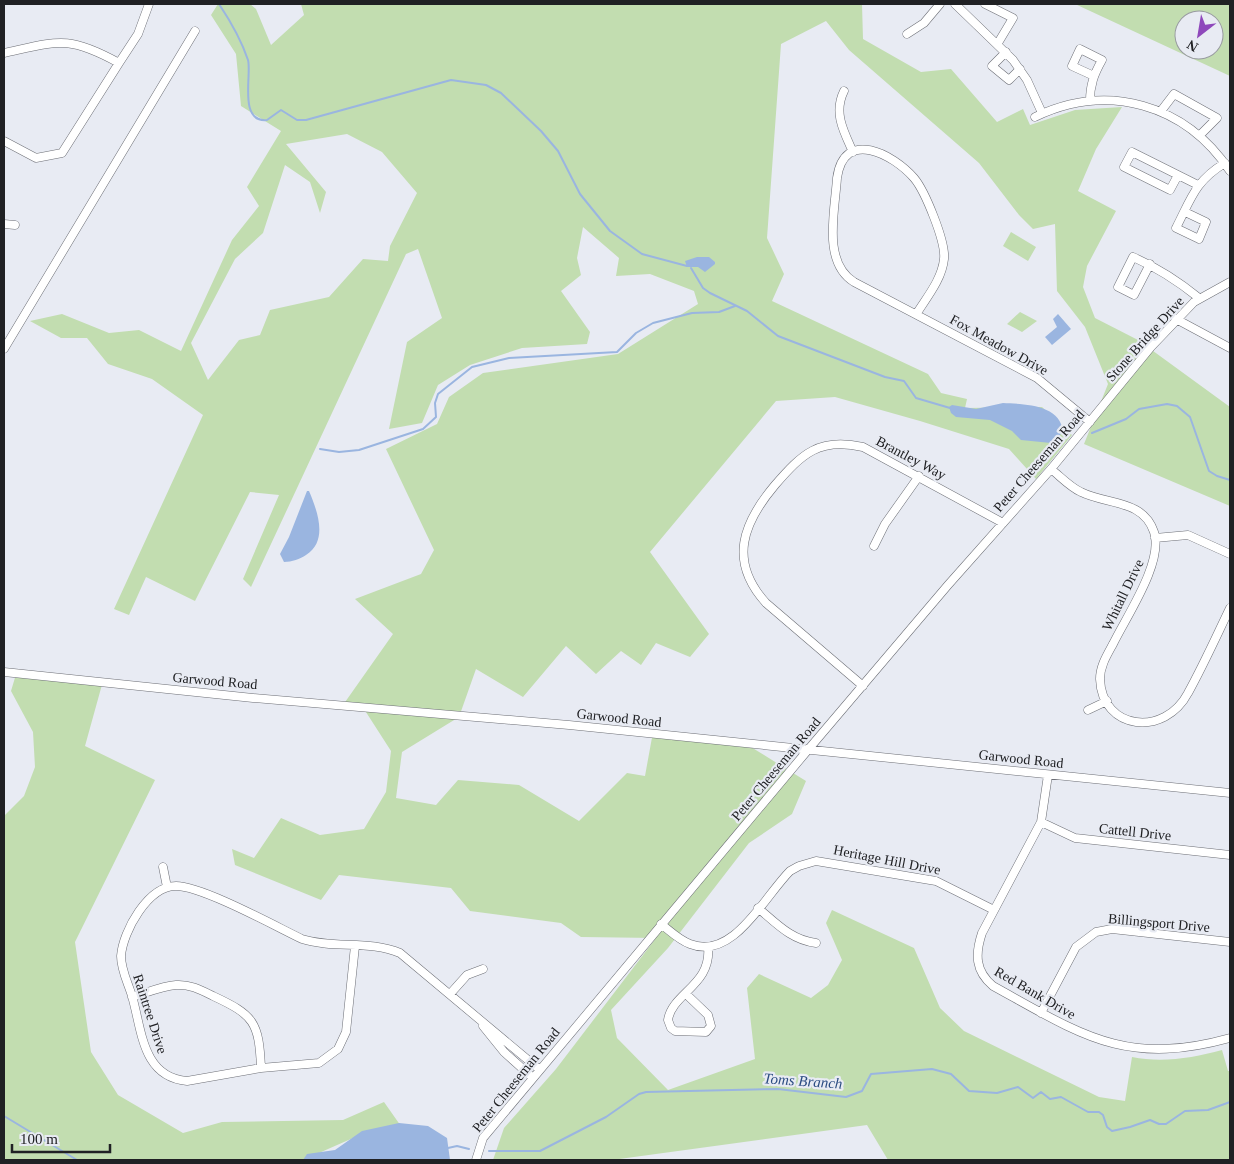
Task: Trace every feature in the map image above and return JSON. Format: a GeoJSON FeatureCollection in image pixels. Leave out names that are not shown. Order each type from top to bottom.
{"type":"FeatureCollection","features":[{"type":"Feature","properties":{"kind":"street"},"geometry":{"type":"LineString","coordinates":[[4,141],[36,158],[62,152],[69,144],[138,34],[149,4]]}},
{"type":"Feature","properties":{"kind":"street"},"geometry":{"type":"LineString","coordinates":[[907,34],[924,23],[940,4]]}},
{"type":"Feature","properties":{"kind":"street"},"geometry":{"type":"LineString","coordinates":[[957,4],[998,43],[1020,69],[1039,115],[1066,105],[1090,101],[1129,102],[1162,111],[1200,135],[1230,171]]}},
{"type":"Feature","properties":{"kind":"street"},"geometry":{"type":"LineString","coordinates":[[985,4],[1013,18],[998,43]]}},
{"type":"Feature","properties":{"kind":"street"},"geometry":{"type":"LineString","coordinates":[[4,348],[195,31]]}},
{"type":"Feature","properties":{"kind":"street"},"geometry":{"type":"LineString","coordinates":[[4,53],[56,41],[79,43],[119,64]]}},
{"type":"Feature","properties":{"kind":"street"},"geometry":{"type":"LineString","coordinates":[[1006,52],[992,66],[1009,80],[1020,69]]}},
{"type":"Feature","properties":{"kind":"street"},"geometry":{"type":"LineString","coordinates":[[1090,101],[1090,83],[1094,76]]}},
{"type":"Feature","properties":{"kind":"street"},"geometry":{"type":"LineString","coordinates":[[844,91],[839,103],[839,114],[853,152],[868,149],[885,154],[911,175],[922,189],[942,242],[944,257],[936,281],[917,313]]}},
{"type":"Feature","properties":{"kind":"street"},"geometry":{"type":"LineString","coordinates":[[1162,111],[1174,94],[1217,118],[1200,135]]}},
{"type":"Feature","properties":{"kind":"street","name":"Fox Meadow Drive"},"geometry":{"type":"LineString","coordinates":[[853,152],[845,159],[838,173],[834,244],[836,261],[849,279],[917,313],[961,339],[1037,378],[1090,422]]}},
{"type":"Feature","properties":{"kind":"street"},"geometry":{"type":"LineString","coordinates":[[1178,175],[1170,190],[1124,168],[1132,152],[1178,175],[1198,185]]}},
{"type":"Feature","properties":{"kind":"street"},"geometry":{"type":"LineString","coordinates":[[1184,212],[1198,185],[1209,174],[1225,163]]}},
{"type":"Feature","properties":{"kind":"street"},"geometry":{"type":"LineString","coordinates":[[4,224],[16,225]]}},
{"type":"Feature","properties":{"kind":"street"},"geometry":{"type":"LineString","coordinates":[[1150,264],[1134,295],[1118,287],[1133,257],[1150,264],[1173,277],[1199,298]]}},
{"type":"Feature","properties":{"kind":"street","name":"Stone Bridge Drive"},"geometry":{"type":"LineString","coordinates":[[1106,401],[1176,319],[1199,298],[1230,282]]}},
{"type":"Feature","properties":{"kind":"street"},"geometry":{"type":"LineString","coordinates":[[1176,319],[1228,346],[1230,337]]}},
{"type":"Feature","properties":{"kind":"street","name":"Peter Cheeseman Road"},"geometry":{"type":"LineString","coordinates":[[476,1160],[483,1138],[807,750],[1052,469],[1106,401]]}},
{"type":"Feature","properties":{"kind":"street","name":"Brantley Way"},"geometry":{"type":"LineString","coordinates":[[863,686],[766,603],[758,593],[745,564],[743,551],[746,533],[756,509],[794,464],[803,456],[820,447],[839,444],[863,447],[1003,523]]}},
{"type":"Feature","properties":{"kind":"street"},"geometry":{"type":"LineString","coordinates":[[1052,469],[1082,493],[1133,507],[1147,520],[1155,538],[1188,535],[1230,554]]}},
{"type":"Feature","properties":{"kind":"street"},"geometry":{"type":"LineString","coordinates":[[874,546],[885,524],[919,476]]}},
{"type":"Feature","properties":{"kind":"street","name":"Whitall Drive"},"geometry":{"type":"LineString","coordinates":[[1106,701],[1101,684],[1102,668],[1152,564],[1155,538]]}},
{"type":"Feature","properties":{"kind":"street"},"geometry":{"type":"LineString","coordinates":[[1088,710],[1106,701],[1116,713],[1136,722],[1156,722],[1172,714],[1188,694],[1230,608]]}},
{"type":"Feature","properties":{"kind":"street","name":"Garwood Road"},"geometry":{"type":"LineString","coordinates":[[4,672],[243,697],[569,725],[1230,792]]}},
{"type":"Feature","properties":{"kind":"street","name":"Red Bank Drive"},"geometry":{"type":"LineString","coordinates":[[1048,775],[1041,822],[982,933],[977,949],[977,963],[982,975],[993,986],[1041,1013],[1078,1032],[1116,1045],[1149,1050],[1206,1044],[1230,1038]]}},
{"type":"Feature","properties":{"kind":"street","name":"Cattell Drive"},"geometry":{"type":"LineString","coordinates":[[1041,822],[1075,838],[1230,855]]}},
{"type":"Feature","properties":{"kind":"street","name":"Heritage Hill Drive"},"geometry":{"type":"LineString","coordinates":[[708,947],[721,944],[733,937],[790,872],[802,864],[820,860],[936,881],[994,910]]}},
{"type":"Feature","properties":{"kind":"street"},"geometry":{"type":"LineString","coordinates":[[162,867],[167,888],[184,887],[197,890],[309,941],[384,949],[400,953],[540,1070]]}},
{"type":"Feature","properties":{"kind":"street","name":"Raintree Drive"},"geometry":{"type":"LineString","coordinates":[[167,888],[158,891],[144,903],[124,945],[122,966],[147,1053],[154,1065],[163,1073],[176,1079],[187,1080],[261,1068],[313,1064],[324,1060],[338,1049],[348,1025],[355,946]]}},
{"type":"Feature","properties":{"kind":"street"},"geometry":{"type":"LineString","coordinates":[[758,908],[791,936],[800,941],[816,944]]}},
{"type":"Feature","properties":{"kind":"street"},"geometry":{"type":"LineString","coordinates":[[661,924],[686,942],[708,947],[707,965],[671,1011],[668,1024],[675,1031],[706,1032],[711,1026],[710,1018],[686,994]]}},
{"type":"Feature","properties":{"kind":"street","name":"Billingsport Drive"},"geometry":{"type":"LineString","coordinates":[[1041,1013],[1076,947],[1096,932],[1112,929],[1230,942]]}},
{"type":"Feature","properties":{"kind":"street"},"geometry":{"type":"LineString","coordinates":[[450,994],[467,974],[483,969]]}},
{"type":"Feature","properties":{"kind":"street"},"geometry":{"type":"LineString","coordinates":[[132,997],[172,986],[187,985],[234,1006],[246,1014],[256,1030],[261,1068]]}},
{"type":"Feature","properties":{"kind":"street"},"geometry":{"type":"LineString","coordinates":[[470,1011],[504,1052],[533,1078]]}},
{"type":"Feature","properties":{"kind":"green space"},"geometry":{"type":"Polygon","coordinates":[[[218,4],[250,4],[256,9],[271,45],[304,15],[301,4],[862,4],[863,39],[921,72],[951,69],[997,122],[1023,109],[1030,125],[1075,110],[1122,107],[1096,149],[1078,191],[1116,211],[1087,266],[1083,287],[1095,318],[1138,340],[1230,407],[1230,506],[1084,444],[1108,384],[1085,327],[1057,291],[1055,224],[1033,229],[1019,215],[979,163],[849,50],[826,21],[781,44],[767,238],[784,274],[772,301],[928,374],[941,393],[967,399],[965,408],[1042,407],[1072,435],[1036,479],[1009,449],[920,421],[835,397],[776,401],[650,552],[709,634],[690,657],[656,643],[641,665],[621,651],[596,674],[566,646],[523,697],[476,669],[459,717],[402,752],[396,798],[436,805],[458,780],[519,785],[579,821],[627,773],[645,776],[653,732],[746,744],[806,781],[792,814],[749,843],[668,948],[611,1010],[617,1038],[668,1090],[755,1059],[747,988],[759,974],[811,998],[828,985],[842,960],[826,923],[832,910],[914,948],[940,1008],[964,1031],[1099,1097],[1125,1101],[1132,1057],[1155,1060],[1177,1059],[1222,1050],[1228,1071],[1230,1071],[1230,1160],[888,1160],[867,1125],[612,1160],[493,1160],[504,1128],[556,1069],[656,938],[581,937],[561,923],[470,911],[451,888],[339,875],[321,900],[235,865],[232,849],[254,858],[281,818],[320,835],[364,829],[386,792],[391,751],[364,709],[343,705],[393,634],[355,599],[421,574],[434,550],[386,449],[437,424],[449,397],[483,373],[618,354],[698,304],[694,291],[650,274],[616,276],[619,258],[583,227],[577,258],[581,275],[561,291],[590,332],[587,344],[522,348],[470,365],[438,385],[422,423],[389,429],[407,342],[442,318],[418,249],[406,254],[251,587],[243,579],[279,495],[250,492],[195,601],[146,577],[129,615],[114,609],[203,415],[152,379],[108,364],[87,338],[61,338],[30,321],[62,314],[109,333],[139,330],[181,351],[232,240],[259,206],[247,187],[281,131],[241,106],[236,54],[211,15],[218,4]],[[347,134],[286,144],[326,192],[320,213],[310,182],[285,165],[263,233],[235,259],[191,343],[208,380],[239,340],[260,335],[270,310],[329,297],[363,259],[388,261],[390,246],[417,193],[382,152],[347,134]]]}},
{"type":"Feature","properties":{"kind":"green space"},"geometry":{"type":"Polygon","coordinates":[[[1075,4],[1230,4],[1230,76],[1196,60],[1224,60],[1224,10],[1174,10],[1174,50],[1075,4]]]}},
{"type":"Feature","properties":{"kind":"green space"},"geometry":{"type":"Polygon","coordinates":[[[1011,232],[1036,247],[1028,261],[1003,246],[1011,232]]]}},
{"type":"Feature","properties":{"kind":"green space"},"geometry":{"type":"Polygon","coordinates":[[[1020,312],[1037,321],[1022,332],[1007,324],[1020,312]]]}},
{"type":"Feature","properties":{"kind":"green space"},"geometry":{"type":"Polygon","coordinates":[[[17,671],[103,681],[85,746],[155,780],[75,942],[91,1052],[118,1095],[183,1133],[222,1122],[343,1120],[384,1102],[403,1129],[369,1131],[303,1160],[4,1160],[4,816],[24,796],[35,767],[33,732],[11,691],[17,671]]]}},
{"type":"Feature","properties":{"kind":"water"},"geometry":{"type":"Polygon","coordinates":[[[697,257],[709,257],[715,264],[705,272],[698,267],[687,267],[685,261],[697,257]]]}},
{"type":"Feature","properties":{"kind":"water"},"geometry":{"type":"Polygon","coordinates":[[[1058,314],[1071,329],[1052,345],[1045,337],[1057,327],[1053,319],[1058,314]]]}},
{"type":"Feature","properties":{"kind":"water"},"geometry":{"type":"Polygon","coordinates":[[[1003,403],[1040,407],[1056,416],[1061,423],[1063,432],[1051,443],[1021,440],[1012,431],[990,420],[956,417],[951,413],[949,407],[952,405],[976,409],[1003,403]]]}},
{"type":"Feature","properties":{"kind":"water"},"geometry":{"type":"Polygon","coordinates":[[[307,491],[309,491],[318,516],[319,534],[317,542],[313,549],[304,556],[293,561],[284,562],[280,554],[289,537],[307,491]]]}},
{"type":"Feature","properties":{"kind":"water"},"geometry":{"type":"Polygon","coordinates":[[[399,1123],[428,1126],[447,1138],[450,1160],[303,1160],[307,1154],[335,1150],[362,1131],[399,1123]]]}},
{"type":"Feature","properties":{"kind":"waterway"},"geometry":{"type":"LineString","coordinates":[[219,4],[228,17],[248,60],[249,106],[252,114],[258,119],[267,120],[281,110],[297,120],[306,120],[451,80],[486,85],[501,93],[541,131],[558,151],[580,194],[610,231],[642,254],[687,266]]}},
{"type":"Feature","properties":{"kind":"waterway"},"geometry":{"type":"LineString","coordinates":[[691,268],[703,288],[747,311],[778,336],[885,377],[904,381],[916,398],[950,408]]}},
{"type":"Feature","properties":{"kind":"waterway"},"geometry":{"type":"LineString","coordinates":[[320,449],[339,452],[359,450],[423,429],[436,417],[435,403],[438,394],[472,367],[509,358],[617,352],[636,333],[653,323],[692,313],[719,312],[735,306]]}},
{"type":"Feature","properties":{"kind":"waterway"},"geometry":{"type":"LineString","coordinates":[[1092,433],[1126,419],[1139,409],[1167,404],[1177,406],[1190,417],[1209,471],[1230,480]]}},
{"type":"Feature","properties":{"kind":"waterway","name":"Toms Branch"},"geometry":{"type":"LineString","coordinates":[[489,1151],[540,1151],[606,1117],[639,1094],[646,1092],[778,1089],[846,1097],[862,1091],[871,1074],[932,1069],[951,1074],[969,1091],[997,1093],[1018,1087],[1033,1098],[1041,1092],[1050,1099],[1061,1097],[1088,1112],[1099,1112],[1103,1115],[1107,1127],[1112,1131],[1150,1120],[1159,1124],[1166,1124],[1185,1111],[1208,1110],[1230,1102]]}},
{"type":"Feature","properties":{"kind":"waterway","name":"Toms Branch"},"geometry":{"type":"LineString","coordinates":[[4,1116],[77,1160]]}},
{"type":"Feature","properties":{"kind":"waterway","name":"Toms Branch"},"geometry":{"type":"LineString","coordinates":[[448,1148],[457,1146],[469,1149]]}}]}
